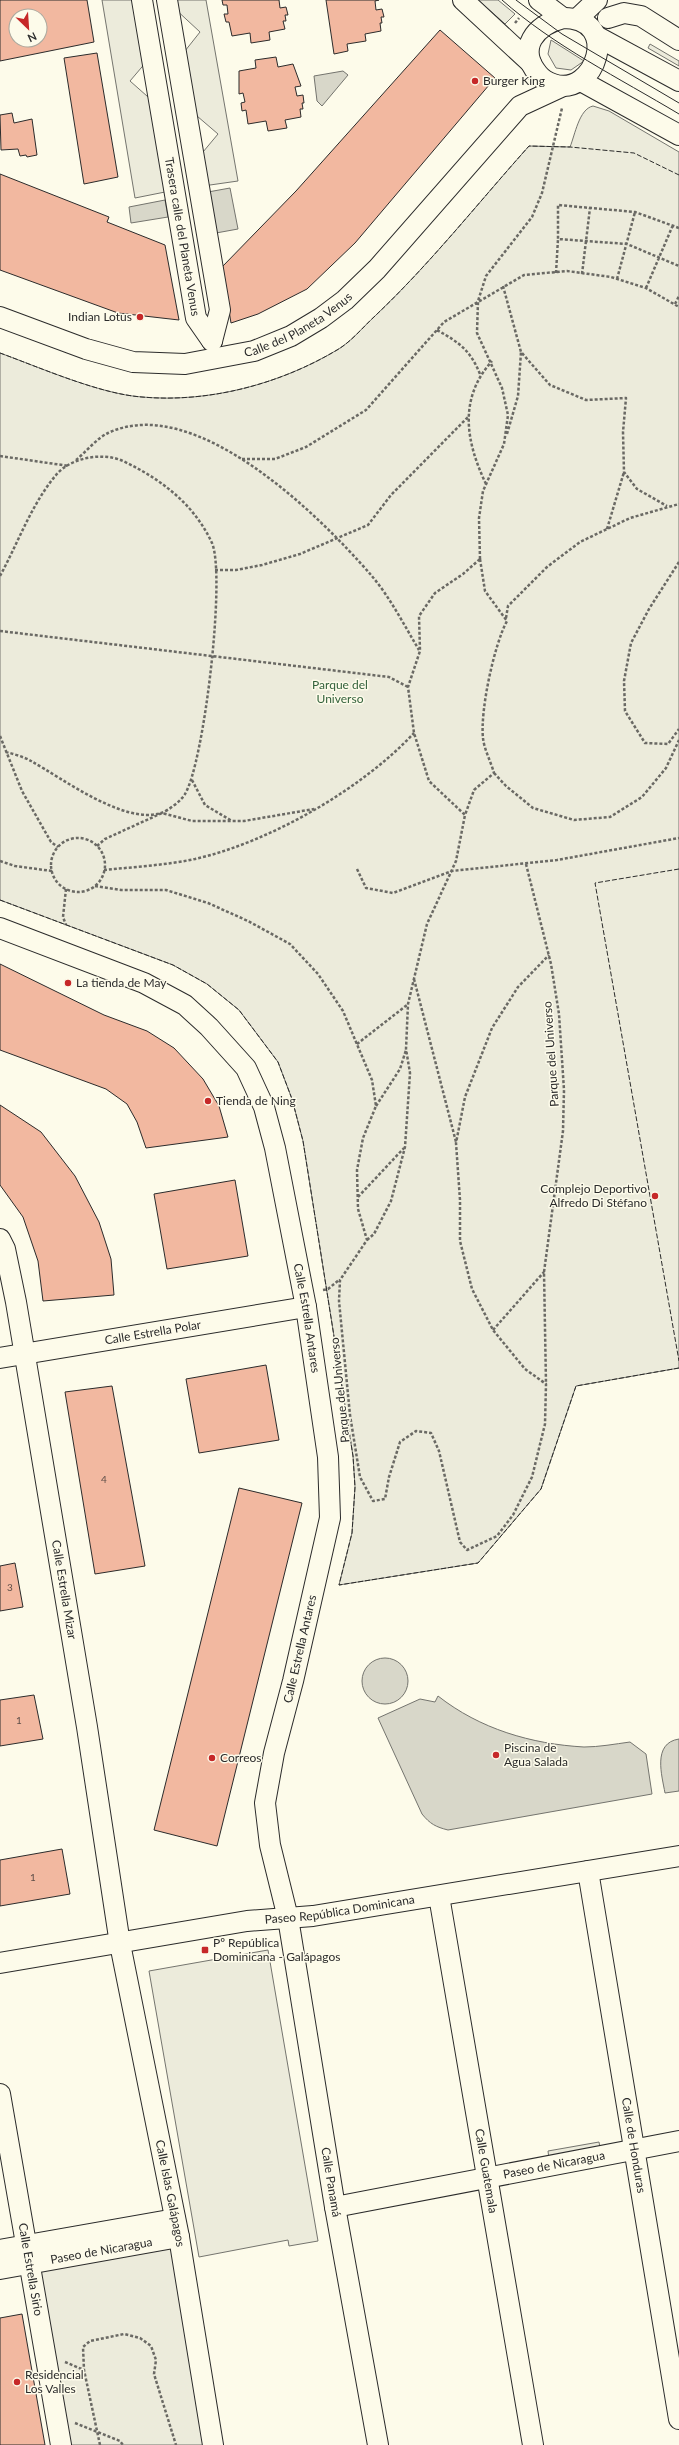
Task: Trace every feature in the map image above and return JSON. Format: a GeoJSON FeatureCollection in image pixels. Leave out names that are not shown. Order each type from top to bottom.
{"type":"FeatureCollection","features":[{"type":"Feature","properties":{"kind":"street","name":"Trasera calle del Planeta Venus"},"geometry":{"type":"LineString","coordinates":[[142,0],[196,318],[212,341],[220,310],[167,0]]}},
{"type":"Feature","properties":{"kind":"street"},"geometry":{"type":"LineString","coordinates":[[463,0],[513,44],[547,82],[562,96],[581,81],[594,63],[598,46],[599,28],[625,0]]}},
{"type":"Feature","properties":{"kind":"street"},"geometry":{"type":"LineString","coordinates":[[539,0],[571,18],[599,28],[679,82]]}},
{"type":"Feature","properties":{"kind":"street"},"geometry":{"type":"LineString","coordinates":[[532,65],[529,49],[532,39],[539,29],[547,23],[571,18],[596,0]]}},
{"type":"Feature","properties":{"kind":"street"},"geometry":{"type":"LineString","coordinates":[[599,28],[624,13],[641,16],[679,40]]}},
{"type":"Feature","properties":{"kind":"street","name":"Calle del Planeta Venus"},"geometry":{"type":"LineString","coordinates":[[0,317],[86,349],[133,362],[185,364],[254,351],[291,336],[321,318],[345,300],[377,269],[520,106],[532,65]]}},
{"type":"Feature","properties":{"kind":"street"},"geometry":{"type":"LineString","coordinates":[[581,81],[679,135]]}},
{"type":"Feature","properties":{"kind":"street","name":"Calle del Planeta Venus"},"geometry":{"type":"LineString","coordinates":[[520,106],[562,96]]}},
{"type":"Feature","properties":{"kind":"street","name":"Calle Estrella Antares"},"geometry":{"type":"LineString","coordinates":[[0,928],[144,983],[186,1005],[246,1068],[264,1107],[275,1148],[306,1307],[328,1457],[330,1518],[293,1681],[274,1753],[265,1803],[270,1846],[288,1918]]}},
{"type":"Feature","properties":{"kind":"street","name":"Calle Estrella Mizar"},"geometry":{"type":"LineString","coordinates":[[0,1239],[5,1249],[24,1354],[87,1728],[120,1944]]}},
{"type":"Feature","properties":{"kind":"street","name":"Calle Estrella Polar"},"geometry":{"type":"LineString","coordinates":[[0,1358],[306,1307]]}},
{"type":"Feature","properties":{"kind":"street","name":"Paseo República Dominicana"},"geometry":{"type":"LineString","coordinates":[[0,1963],[120,1944],[247,1921],[288,1918],[439,1896],[679,1856]]}},
{"type":"Feature","properties":{"kind":"street","name":"Calle de Honduras"},"geometry":{"type":"LineString","coordinates":[[588,1871],[679,2419]]}},
{"type":"Feature","properties":{"kind":"street","name":"Calle Guatemala"},"geometry":{"type":"LineString","coordinates":[[439,1896],[533,2445]]}},
{"type":"Feature","properties":{"kind":"street","name":"Calle Panamá"},"geometry":{"type":"LineString","coordinates":[[288,1918],[335,2207],[378,2445]]}},
{"type":"Feature","properties":{"kind":"street","name":"Calle Islas Galápagos"},"geometry":{"type":"LineString","coordinates":[[120,1944],[177,2228],[213,2445]]}},
{"type":"Feature","properties":{"kind":"street","name":"Calle Estrella Sirio"},"geometry":{"type":"LineString","coordinates":[[0,2094],[61,2445]]}},
{"type":"Feature","properties":{"kind":"street","name":"Paseo de Nicaragua"},"geometry":{"type":"LineString","coordinates":[[335,2207],[679,2141]]}},
{"type":"Feature","properties":{"kind":"street","name":"Paseo de Nicaragua"},"geometry":{"type":"LineString","coordinates":[[0,2268],[28,2254],[177,2228]]}},
{"type":"Feature","properties":{"kind":"street","name":"Paseo de Nicaragua"},"geometry":{"type":"LineString","coordinates":[[0,2250],[28,2254]]}},
{"type":"Feature","properties":{"kind":"path"},"geometry":{"type":"LineString","coordinates":[[504,444],[508,416],[502,388],[492,361],[477,333],[478,301],[486,276],[532,218],[542,193],[562,96]]}},
{"type":"Feature","properties":{"kind":"path"},"geometry":{"type":"LineString","coordinates":[[556,272],[558,205],[635,212],[679,228]]}},
{"type":"Feature","properties":{"kind":"path"},"geometry":{"type":"LineString","coordinates":[[582,274],[590,208]]}},
{"type":"Feature","properties":{"kind":"path"},"geometry":{"type":"LineString","coordinates":[[617,279],[635,212]]}},
{"type":"Feature","properties":{"kind":"path"},"geometry":{"type":"LineString","coordinates":[[646,288],[673,225]]}},
{"type":"Feature","properties":{"kind":"path"},"geometry":{"type":"LineString","coordinates":[[558,239],[627,244],[679,266]]}},
{"type":"Feature","properties":{"kind":"path"},"geometry":{"type":"LineString","coordinates":[[242,458],[275,459],[306,447],[366,410],[444,322],[524,275],[556,272],[617,279],[646,288],[679,307]]}},
{"type":"Feature","properties":{"kind":"path"},"geometry":{"type":"LineString","coordinates":[[503,286],[521,352],[518,396],[504,444],[486,484],[479,518],[480,559],[485,590],[506,619]]}},
{"type":"Feature","properties":{"kind":"path"},"geometry":{"type":"LineString","coordinates":[[675,304],[679,296]]}},
{"type":"Feature","properties":{"kind":"path"},"geometry":{"type":"LineString","coordinates":[[437,330],[459,342],[473,357],[480,374]]}},
{"type":"Feature","properties":{"kind":"path"},"geometry":{"type":"LineString","coordinates":[[521,352],[550,385],[586,400],[626,398],[623,432],[624,472],[607,529]]}},
{"type":"Feature","properties":{"kind":"path"},"geometry":{"type":"LineString","coordinates":[[486,484],[471,449],[468,417],[480,374],[492,361]]}},
{"type":"Feature","properties":{"kind":"path"},"geometry":{"type":"LineString","coordinates":[[215,570],[236,570],[262,565],[337,539],[368,525],[391,495],[468,417]]}},
{"type":"Feature","properties":{"kind":"path"},"geometry":{"type":"LineString","coordinates":[[0,456],[69,466],[108,433],[136,425],[170,427],[200,436],[242,458],[275,483],[337,539],[372,576],[420,651]]}},
{"type":"Feature","properties":{"kind":"path"},"geometry":{"type":"LineString","coordinates":[[0,576],[28,517],[57,473],[82,458],[113,457],[150,474],[186,502],[213,544],[217,590],[215,630],[203,732],[192,780],[185,796],[162,813],[105,839],[97,846]]}},
{"type":"Feature","properties":{"kind":"path"},"geometry":{"type":"LineString","coordinates":[[624,472],[637,489],[666,506]]}},
{"type":"Feature","properties":{"kind":"path"},"geometry":{"type":"LineString","coordinates":[[679,504],[666,506],[630,518],[580,542],[547,567],[508,606],[507,621],[500,633],[484,712],[482,739],[494,773],[506,786],[533,808],[574,820],[610,817],[642,797],[666,768],[679,740]]}},
{"type":"Feature","properties":{"kind":"path"},"geometry":{"type":"LineString","coordinates":[[465,815],[429,781],[414,733],[408,687],[420,651],[419,616],[435,593],[463,574],[480,559]]}},
{"type":"Feature","properties":{"kind":"path"},"geometry":{"type":"LineString","coordinates":[[679,562],[649,609],[631,643],[624,681],[625,711],[645,743],[668,744],[679,729]]}},
{"type":"Feature","properties":{"kind":"path"},"geometry":{"type":"LineString","coordinates":[[0,632],[389,677],[408,687]]}},
{"type":"Feature","properties":{"kind":"path"},"geometry":{"type":"LineString","coordinates":[[104,870],[195,859],[240,844],[320,807],[394,755],[414,733]]}},
{"type":"Feature","properties":{"kind":"path"},"geometry":{"type":"LineString","coordinates":[[0,736],[26,798],[51,842],[58,847]]}},
{"type":"Feature","properties":{"kind":"path"},"geometry":{"type":"LineString","coordinates":[[6,752],[29,760],[95,799],[138,814],[162,813],[192,821],[232,821],[290,815],[320,807]]}},
{"type":"Feature","properties":{"kind":"path"},"geometry":{"type":"LineString","coordinates":[[323,1290],[328,1289],[340,1280],[367,1240],[374,1234],[391,1201],[405,1147],[410,1073],[406,1049],[408,1004],[413,977],[427,924],[456,861],[465,815],[474,790],[494,773]]}},
{"type":"Feature","properties":{"kind":"path"},"geometry":{"type":"LineString","coordinates":[[192,780],[205,805],[232,821]]}},
{"type":"Feature","properties":{"kind":"path"},"geometry":{"type":"LineString","coordinates":[[357,869],[366,888],[393,893],[452,871],[526,864],[679,838]]}},
{"type":"Feature","properties":{"kind":"path"},"geometry":{"type":"LineString","coordinates":[[80,839],[97,846],[103,854],[104,870],[101,879],[95,886],[87,891],[75,892],[66,889],[59,884],[52,871],[52,861],[58,847],[71,840],[80,839]]}},
{"type":"Feature","properties":{"kind":"path"},"geometry":{"type":"LineString","coordinates":[[0,860],[15,866],[52,871]]}},
{"type":"Feature","properties":{"kind":"path","name":"Parque del Universo"},"geometry":{"type":"LineString","coordinates":[[340,1280],[339,1301],[350,1415],[360,1477],[372,1501],[385,1499],[400,1442],[416,1431],[431,1433],[439,1450],[460,1542],[467,1550],[497,1536],[513,1515],[532,1477],[545,1424],[546,1384],[544,1272],[563,1131],[564,1090],[559,1014],[549,955],[526,864]]}},
{"type":"Feature","properties":{"kind":"path"},"geometry":{"type":"LineString","coordinates":[[95,886],[121,890],[166,890],[215,906],[248,920],[290,944],[318,974],[343,1011],[372,1080],[376,1106]]}},
{"type":"Feature","properties":{"kind":"path"},"geometry":{"type":"LineString","coordinates":[[66,889],[63,917],[66,925]]}},
{"type":"Feature","properties":{"kind":"path"},"geometry":{"type":"LineString","coordinates":[[456,1143],[465,1097],[492,1028],[518,987],[549,955]]}},
{"type":"Feature","properties":{"kind":"path"},"geometry":{"type":"LineString","coordinates":[[413,977],[456,1143],[460,1200],[460,1241],[472,1289],[493,1330],[526,1369],[546,1384]]}},
{"type":"Feature","properties":{"kind":"path"},"geometry":{"type":"LineString","coordinates":[[357,1044],[408,1004]]}},
{"type":"Feature","properties":{"kind":"path"},"geometry":{"type":"LineString","coordinates":[[367,1240],[358,1209],[357,1170],[362,1138],[376,1106],[400,1069],[406,1049]]}},
{"type":"Feature","properties":{"kind":"path"},"geometry":{"type":"LineString","coordinates":[[358,1197],[405,1147]]}},
{"type":"Feature","properties":{"kind":"path"},"geometry":{"type":"LineString","coordinates":[[493,1330],[544,1272]]}},
{"type":"Feature","properties":{"kind":"path"},"geometry":{"type":"LineString","coordinates":[[100,2445],[84,2370],[82,2347],[90,2341],[124,2334],[140,2338],[152,2346],[156,2360],[154,2374],[176,2445]]}},
{"type":"Feature","properties":{"kind":"path"},"geometry":{"type":"LineString","coordinates":[[62,2361],[84,2370]]}},
{"type":"Feature","properties":{"kind":"path"},"geometry":{"type":"LineString","coordinates":[[74,2422],[97,2430],[120,2441],[123,2445]]}},
{"type":"Feature","properties":{"kind":"green space"},"geometry":{"type":"Polygon","coordinates":[[[102,0],[138,0],[147,61],[130,81],[156,104],[170,191],[135,198],[102,0]]]}},
{"type":"Feature","properties":{"kind":"green space"},"geometry":{"type":"Polygon","coordinates":[[[172,0],[206,0],[238,181],[203,186],[198,158],[218,134],[190,110],[181,56],[200,32],[173,7],[172,0]]]}},
{"type":"Feature","properties":{"kind":"green space"},"geometry":{"type":"Polygon","coordinates":[[[478,0],[498,0],[515,14],[505,24],[478,0]]]}},
{"type":"Feature","properties":{"kind":"green space"},"geometry":{"type":"Polygon","coordinates":[[[551,40],[584,61],[571,70],[556,68],[548,54],[551,40]]]}},
{"type":"Feature","properties":{"kind":"green space"},"geometry":{"type":"Polygon","coordinates":[[[650,44],[679,61],[679,66],[648,48],[650,44]]]}},
{"type":"Feature","properties":{"kind":"green space","name":"Parque del Universo"},"geometry":{"type":"Polygon","coordinates":[[[593,106],[609,111],[679,152],[679,1368],[576,1386],[541,1489],[478,1563],[339,1585],[352,1533],[355,1487],[353,1456],[303,1141],[292,1099],[278,1062],[239,1010],[207,984],[173,965],[0,900],[0,353],[89,386],[126,395],[142,397],[193,397],[218,394],[292,373],[337,350],[357,334],[415,276],[529,146],[570,147],[581,117],[588,108],[593,106]]]}},
{"type":"Feature","properties":{"kind":"green space"},"geometry":{"type":"Polygon","coordinates":[[[268,1950],[318,2241],[289,2246],[288,2240],[199,2257],[149,1971],[268,1950]]]}},
{"type":"Feature","properties":{"kind":"green space"},"geometry":{"type":"Polygon","coordinates":[[[599,2142],[603,2165],[551,2175],[548,2151],[599,2142]]]}},
{"type":"Feature","properties":{"kind":"green space"},"geometry":{"type":"Polygon","coordinates":[[[169,2237],[207,2445],[62,2445],[31,2260],[169,2237]]]}},
{"type":"Feature","properties":{"kind":"shaded area"},"geometry":{"type":"Polygon","coordinates":[[[343,71],[348,75],[322,106],[317,101],[314,76],[343,71]]]}},
{"type":"Feature","properties":{"kind":"shaded area"},"geometry":{"type":"Polygon","coordinates":[[[230,188],[238,229],[216,233],[208,192],[230,188]]]}},
{"type":"Feature","properties":{"kind":"shaded area"},"geometry":{"type":"Polygon","coordinates":[[[165,200],[168,217],[131,223],[129,207],[165,200]]]}},
{"type":"Feature","properties":{"kind":"shaded area"},"geometry":{"type":"Polygon","coordinates":[[[385,1658],[398,1662],[404,1668],[408,1681],[404,1694],[398,1700],[385,1704],[372,1700],[366,1694],[362,1681],[366,1668],[372,1662],[385,1658]]]}},
{"type":"Feature","properties":{"kind":"shaded area"},"geometry":{"type":"Polygon","coordinates":[[[438,1696],[454,1708],[489,1726],[526,1738],[584,1747],[630,1742],[646,1754],[652,1794],[448,1830],[437,1826],[431,1823],[422,1814],[378,1718],[420,1699],[435,1702],[438,1696]]]}},
{"type":"Feature","properties":{"kind":"shaded area"},"geometry":{"type":"Polygon","coordinates":[[[679,1739],[679,1791],[665,1793],[661,1769],[662,1753],[665,1747],[671,1742],[679,1739]]]}},
{"type":"Feature","properties":{"kind":"building"},"geometry":{"type":"Polygon","coordinates":[[[0,0],[87,0],[94,42],[0,61],[0,0]]]}},
{"type":"Feature","properties":{"kind":"building"},"geometry":{"type":"Polygon","coordinates":[[[222,0],[279,0],[280,8],[286,7],[288,15],[285,15],[286,21],[283,21],[285,29],[269,32],[270,40],[251,43],[250,33],[232,36],[229,22],[226,22],[224,14],[228,14],[227,5],[223,5],[222,0]]]}},
{"type":"Feature","properties":{"kind":"building"},"geometry":{"type":"Polygon","coordinates":[[[326,0],[379,0],[375,1],[376,10],[382,9],[384,17],[381,17],[381,31],[365,34],[366,41],[347,44],[348,51],[334,54],[326,0]]]}},
{"type":"Feature","properties":{"kind":"building"},"geometry":{"type":"Polygon","coordinates":[[[440,30],[495,78],[355,243],[307,289],[258,314],[231,323],[222,267],[296,191],[440,30]]]}},
{"type":"Feature","properties":{"kind":"building"},"geometry":{"type":"Polygon","coordinates":[[[97,53],[118,177],[84,184],[64,58],[97,53]]]}},
{"type":"Feature","properties":{"kind":"building"},"geometry":{"type":"Polygon","coordinates":[[[276,57],[278,67],[293,64],[301,86],[295,87],[297,96],[303,95],[304,103],[302,103],[303,109],[300,109],[301,117],[285,120],[287,128],[268,131],[266,121],[248,124],[246,110],[242,111],[241,103],[245,102],[243,93],[239,94],[239,71],[256,68],[255,60],[276,57]]]}},
{"type":"Feature","properties":{"kind":"building"},"geometry":{"type":"Polygon","coordinates":[[[12,113],[14,123],[32,119],[37,155],[27,157],[26,155],[20,156],[18,149],[1,150],[0,115],[12,113]]]}},
{"type":"Feature","properties":{"kind":"building"},"geometry":{"type":"Polygon","coordinates":[[[0,174],[109,217],[107,222],[165,245],[179,320],[118,313],[0,270],[0,174]]]}},
{"type":"Feature","properties":{"kind":"building"},"geometry":{"type":"Polygon","coordinates":[[[0,964],[104,1015],[147,1031],[174,1048],[203,1079],[219,1106],[228,1137],[146,1148],[137,1122],[127,1104],[106,1089],[0,1050],[0,964]]]}},
{"type":"Feature","properties":{"kind":"building"},"geometry":{"type":"Polygon","coordinates":[[[0,1105],[41,1132],[75,1176],[99,1222],[111,1259],[114,1295],[43,1301],[38,1261],[23,1217],[0,1185],[0,1105]]]}},
{"type":"Feature","properties":{"kind":"building"},"geometry":{"type":"Polygon","coordinates":[[[235,1180],[248,1256],[167,1269],[154,1194],[235,1180]]]}},
{"type":"Feature","properties":{"kind":"building"},"geometry":{"type":"Polygon","coordinates":[[[266,1365],[279,1440],[199,1453],[186,1379],[266,1365]]]}},
{"type":"Feature","properties":{"kind":"building"},"geometry":{"type":"Polygon","coordinates":[[[112,1386],[145,1566],[95,1574],[65,1392],[112,1386]]]}},
{"type":"Feature","properties":{"kind":"building"},"geometry":{"type":"Polygon","coordinates":[[[239,1488],[302,1503],[217,1846],[154,1830],[239,1488]]]}},
{"type":"Feature","properties":{"kind":"building"},"geometry":{"type":"Polygon","coordinates":[[[15,1563],[23,1607],[0,1611],[0,1566],[15,1563]]]}},
{"type":"Feature","properties":{"kind":"building"},"geometry":{"type":"Polygon","coordinates":[[[34,1695],[43,1739],[0,1746],[0,1700],[34,1695]]]}},
{"type":"Feature","properties":{"kind":"building"},"geometry":{"type":"Polygon","coordinates":[[[62,1849],[70,1894],[0,1906],[0,1860],[62,1849]]]}},
{"type":"Feature","properties":{"kind":"building","name":"Residencial Los Valles"},"geometry":{"type":"Polygon","coordinates":[[[22,2314],[45,2445],[0,2445],[0,2318],[22,2314]]]}},
{"type":"Feature","properties":{"kind":"tram line"},"geometry":{"type":"LineString","coordinates":[[502,0],[522,17],[565,47],[679,114]]}},
{"type":"Feature","properties":{"kind":"tram line"},"geometry":{"type":"LineString","coordinates":[[516,0],[562,34],[679,103]]}},
{"type":"Feature","properties":{"kind":"fence"},"geometry":{"type":"LineString","coordinates":[[0,353],[71,380],[126,395],[167,398],[193,397],[218,394],[243,388],[292,373],[315,362],[347,343],[415,276],[529,146],[570,147],[634,153],[679,175]]}},
{"type":"Feature","properties":{"kind":"fence"},"geometry":{"type":"LineString","coordinates":[[679,869],[595,883],[679,1361]]}},
{"type":"Feature","properties":{"kind":"fence"},"geometry":{"type":"LineString","coordinates":[[0,900],[173,965],[207,984],[239,1010],[278,1062],[292,1099],[303,1141],[353,1456],[355,1487],[352,1533],[339,1585],[478,1563],[541,1489],[576,1386],[679,1368]]}},
{"type":"Feature","properties":{"kind":"place","name":"Burger King"},"geometry":{"type":"Point","coordinates":[475,81]}},
{"type":"Feature","properties":{"kind":"place","name":"Indian Lotus"},"geometry":{"type":"Point","coordinates":[140,317]}},
{"type":"Feature","properties":{"kind":"place","name":"La tienda de May"},"geometry":{"type":"Point","coordinates":[68,983]}},
{"type":"Feature","properties":{"kind":"place","name":"Tienda de Ning"},"geometry":{"type":"Point","coordinates":[208,1101]}},
{"type":"Feature","properties":{"kind":"place","name":"Complejo Deportivo Alfredo Di Stéfano"},"geometry":{"type":"Point","coordinates":[655,1196]}},
{"type":"Feature","properties":{"kind":"place","name":"Piscina de Agua Salada"},"geometry":{"type":"Point","coordinates":[496,1755]}},
{"type":"Feature","properties":{"kind":"place","name":"Correos"},"geometry":{"type":"Point","coordinates":[212,1758]}},
{"type":"Feature","properties":{"kind":"place","name":"Pº República Dominicana - Galápagos"},"geometry":{"type":"Point","coordinates":[205,1950]}},
{"type":"Feature","properties":{"kind":"place","name":"Residencial Los Valles"},"geometry":{"type":"Point","coordinates":[17,2382]}}]}
